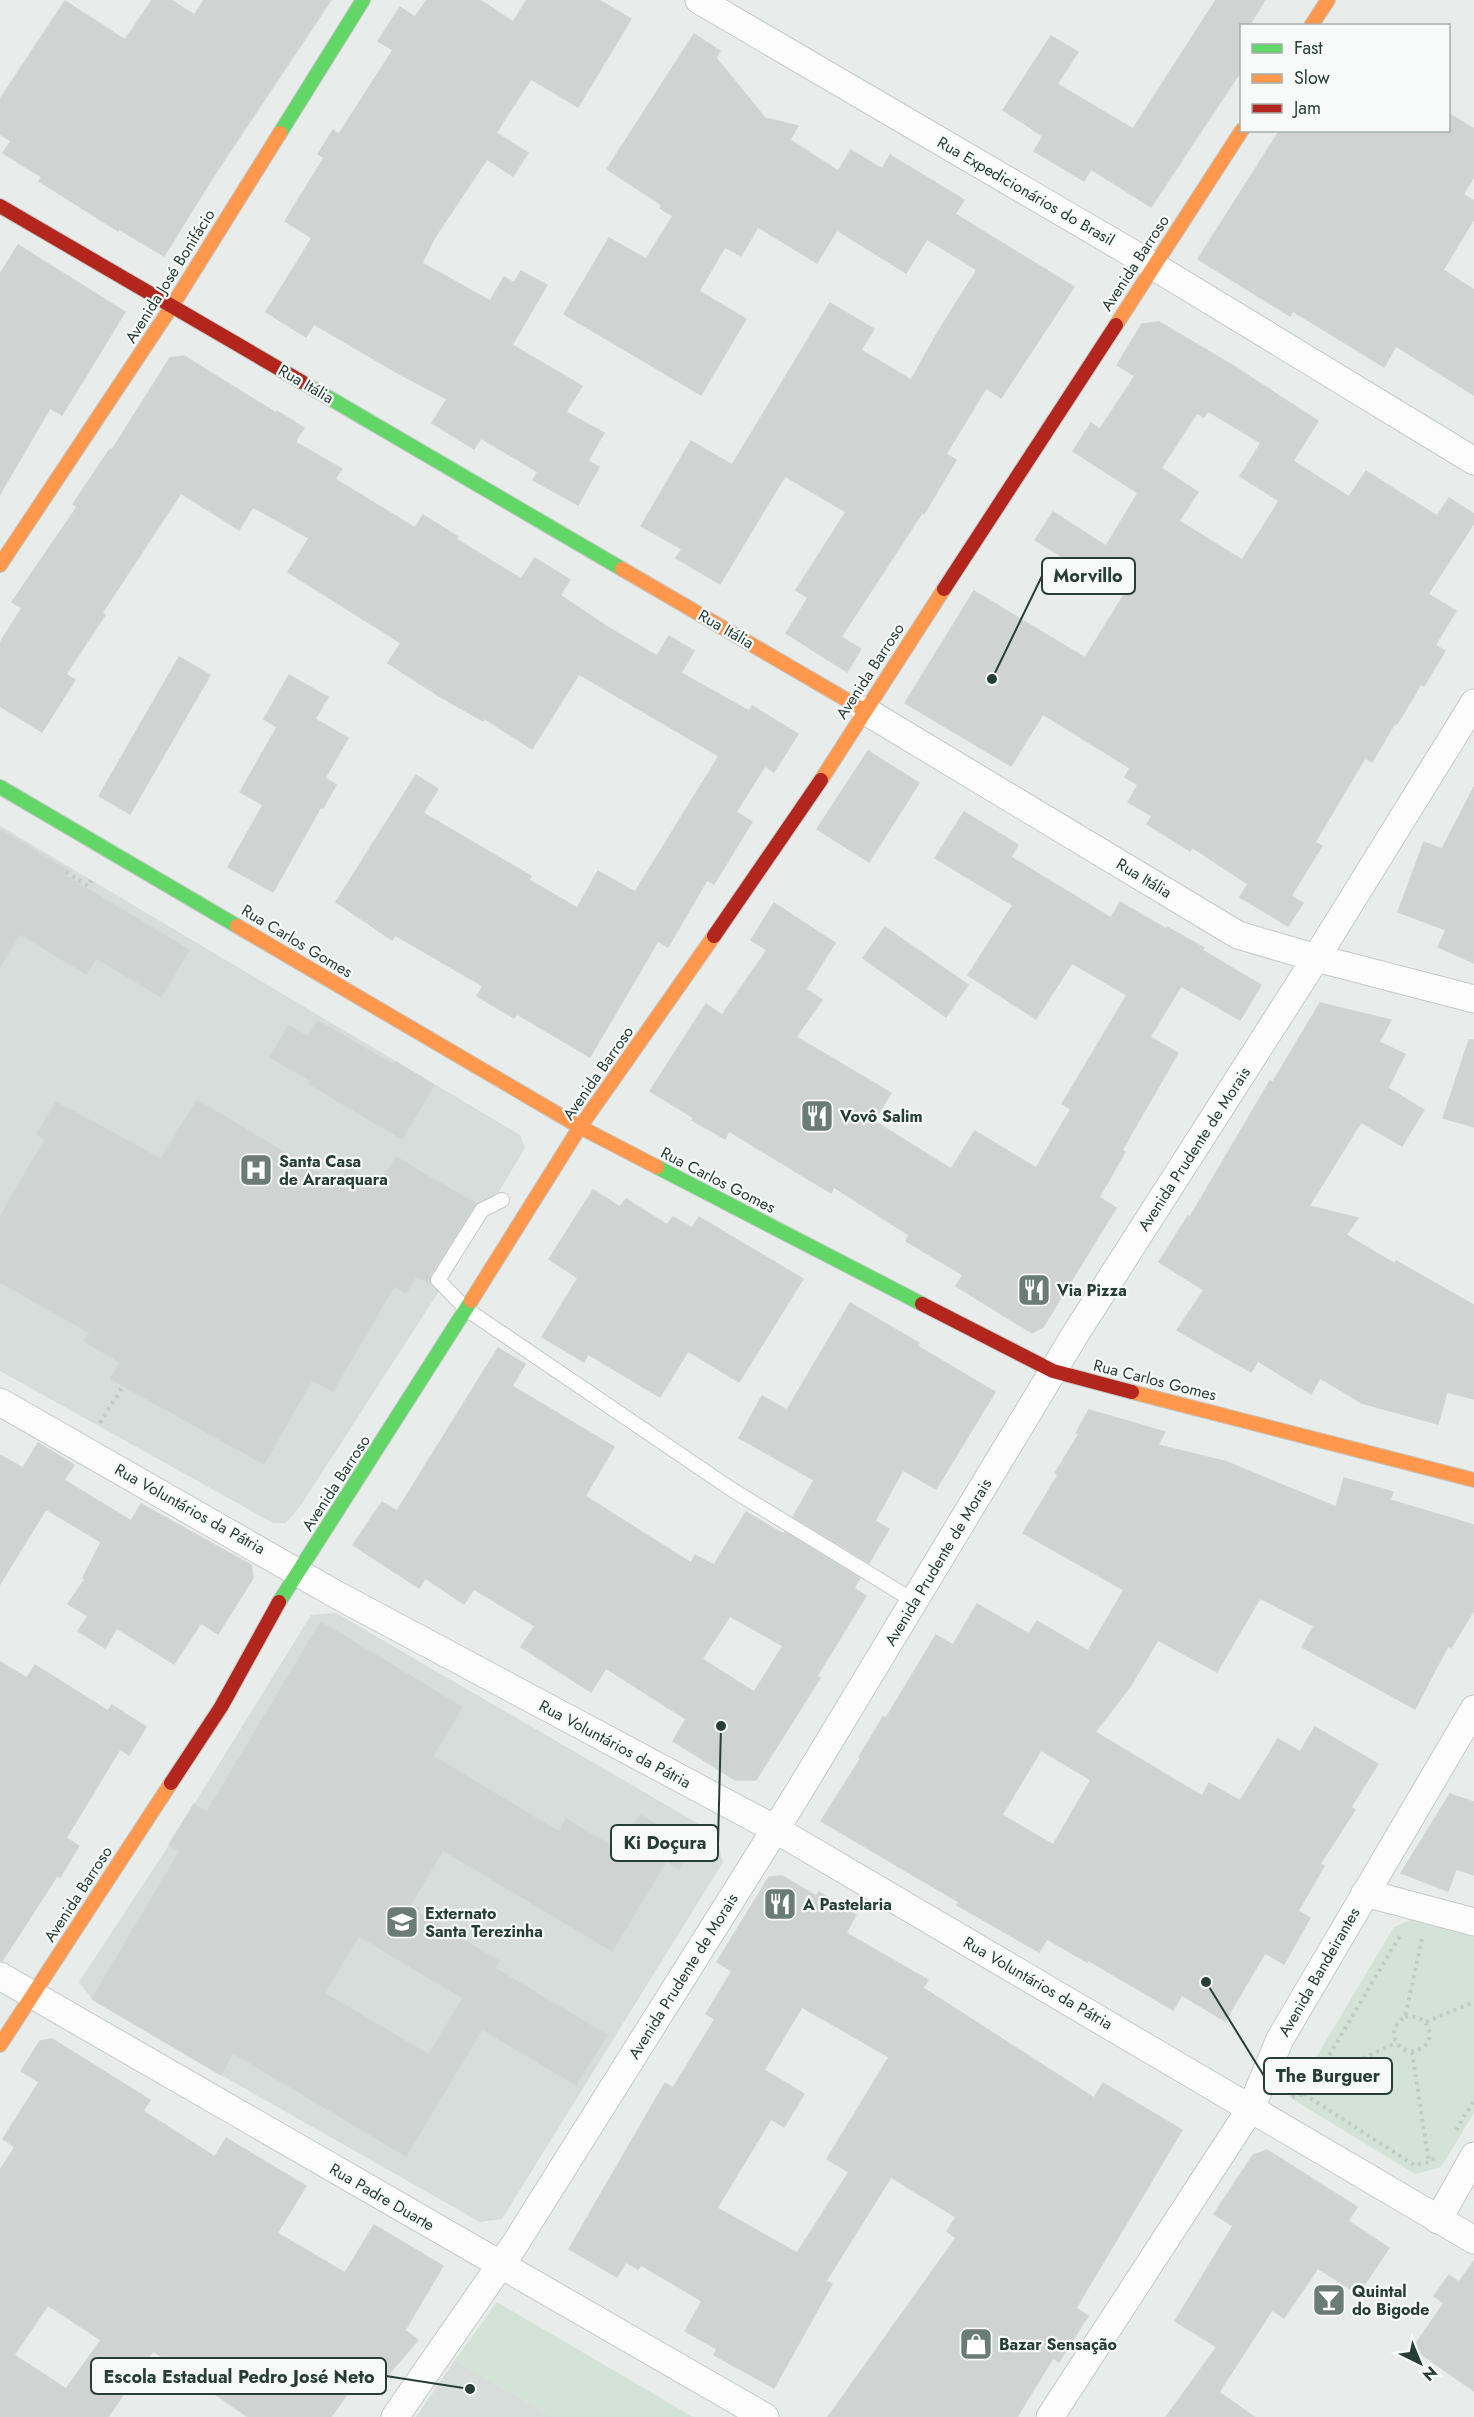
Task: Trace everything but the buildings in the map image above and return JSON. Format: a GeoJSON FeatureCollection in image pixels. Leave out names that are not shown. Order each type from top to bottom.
{"type":"FeatureCollection","features":[{"type":"Feature","properties":{"kind":"street","name":"Avenida José Bonifácio"},"geometry":{"type":"LineString","coordinates":[[0,565],[172,306],[363,0]]}},
{"type":"Feature","properties":{"kind":"street","name":"Rua Expedicionários do Brasil"},"geometry":{"type":"LineString","coordinates":[[699,0],[1152,265],[1474,461]]}},
{"type":"Feature","properties":{"kind":"street"},"geometry":{"type":"LineString","coordinates":[[1312,24],[1328,0]]}},
{"type":"Feature","properties":{"kind":"street","name":"Avenida Barroso"},"geometry":{"type":"LineString","coordinates":[[0,2045],[221,1707],[281,1598],[580,1127],[789,829],[1152,265],[1241,132]]}},
{"type":"Feature","properties":{"kind":"street","name":"Rua Itália"},"geometry":{"type":"LineString","coordinates":[[0,206],[864,710],[1238,935],[1474,999]]}},
{"type":"Feature","properties":{"kind":"street","name":"Avenida Prudente de Morais"},"geometry":{"type":"LineString","coordinates":[[395,2417],[502,2265],[775,1829],[1053,1371],[1474,703]]}},
{"type":"Feature","properties":{"kind":"street","name":"Rua Carlos Gomes"},"geometry":{"type":"LineString","coordinates":[[0,787],[580,1127],[1053,1371],[1474,1480]]}},
{"type":"Feature","properties":{"kind":"street","name":"Rua Voluntários da Pátria"},"geometry":{"type":"LineString","coordinates":[[0,1402],[299,1571],[337,1595],[775,1829],[1474,2240]]}},
{"type":"Feature","properties":{"kind":"street","name":"Avenida Bandeirantes"},"geometry":{"type":"LineString","coordinates":[[1050,2417],[1251,2108],[1280,2039],[1474,1708]]}},
{"type":"Feature","properties":{"kind":"street"},"geometry":{"type":"LineString","coordinates":[[1365,1893],[1426,1921],[1474,1922]]}},
{"type":"Feature","properties":{"kind":"street","name":"Rua Padre Duarte"},"geometry":{"type":"LineString","coordinates":[[0,1976],[765,2417]]}},
{"type":"Feature","properties":{"kind":"street"},"geometry":{"type":"LineString","coordinates":[[1438,2220],[1474,2156]]}},
{"type":"Feature","properties":{"kind":"lane"},"geometry":{"type":"LineString","coordinates":[[502,1200],[482,1210],[438,1280],[466,1309],[731,1488],[914,1601]]}},
{"type":"Feature","properties":{"kind":"path"},"geometry":{"type":"LineString","coordinates":[[66,872],[88,886],[93,877]]}},
{"type":"Feature","properties":{"kind":"path"},"geometry":{"type":"LineString","coordinates":[[97,1428],[123,1386]]}},
{"type":"Feature","properties":{"kind":"path"},"geometry":{"type":"LineString","coordinates":[[1251,2108],[1304,2094],[1402,1933],[1426,1921]]}},
{"type":"Feature","properties":{"kind":"path"},"geometry":{"type":"LineString","coordinates":[[1405,2017],[1416,2016],[1426,2022],[1430,2033],[1428,2043],[1423,2048],[1412,2052],[1400,2048],[1396,2043],[1394,2031],[1396,2025],[1405,2017],[1426,1921]]}},
{"type":"Feature","properties":{"kind":"path"},"geometry":{"type":"LineString","coordinates":[[1426,2022],[1474,2002]]}},
{"type":"Feature","properties":{"kind":"path"},"geometry":{"type":"LineString","coordinates":[[1314,2081],[1396,2043]]}},
{"type":"Feature","properties":{"kind":"path"},"geometry":{"type":"LineString","coordinates":[[1412,2052],[1438,2220]]}},
{"type":"Feature","properties":{"kind":"path"},"geometry":{"type":"LineString","coordinates":[[1304,2094],[1414,2165],[1429,2162],[1442,2153]]}},
{"type":"Feature","properties":{"kind":"path"},"geometry":{"type":"LineString","coordinates":[[1453,2135],[1474,2100]]}},
{"type":"Feature","properties":{"kind":"shaded area","name":"Santa Casa de Araraquara"},"geometry":{"type":"Polygon","coordinates":[[[0,826],[520,1135],[525,1148],[441,1288],[301,1505],[286,1523],[273,1523],[0,1371],[0,826]]]}},
{"type":"Feature","properties":{"kind":"shaded area","name":"Externato Santa Terezinha"},"geometry":{"type":"Polygon","coordinates":[[[336,1613],[716,1834],[723,1862],[502,2219],[480,2222],[92,1999],[79,1982],[169,1845],[311,1615],[336,1613]]]}},
{"type":"Feature","properties":{"kind":"shaded area"},"geometry":{"type":"Polygon","coordinates":[[[455,2360],[553,2417],[416,2417],[455,2360]]]}},
{"type":"Feature","properties":{"kind":"green space"},"geometry":{"type":"Polygon","coordinates":[[[1410,1920],[1474,1937],[1474,2113],[1441,2167],[1415,2174],[1294,2100],[1280,2088],[1285,2068],[1311,2066],[1394,1927],[1410,1920]]]}},
{"type":"Feature","properties":{"kind":"green space"},"geometry":{"type":"Polygon","coordinates":[[[497,2302],[693,2417],[553,2417],[455,2360],[497,2302]]]}},
{"type":"Feature","properties":{"kind":"traffic: fast"},"geometry":{"type":"LineString","coordinates":[[280,133],[363,0]]}},
{"type":"Feature","properties":{"kind":"traffic: fast"},"geometry":{"type":"LineString","coordinates":[[302,382],[622,569]]}},
{"type":"Feature","properties":{"kind":"traffic: fast"},"geometry":{"type":"LineString","coordinates":[[0,787],[237,926]]}},
{"type":"Feature","properties":{"kind":"traffic: fast"},"geometry":{"type":"LineString","coordinates":[[657,1167],[922,1304]]}},
{"type":"Feature","properties":{"kind":"traffic: fast"},"geometry":{"type":"LineString","coordinates":[[279,1602],[471,1301]]}},
{"type":"Feature","properties":{"kind":"traffic: slow"},"geometry":{"type":"LineString","coordinates":[[1312,24],[1328,0]]}},
{"type":"Feature","properties":{"kind":"traffic: slow"},"geometry":{"type":"LineString","coordinates":[[1116,325],[1241,132]]}},
{"type":"Feature","properties":{"kind":"traffic: slow"},"geometry":{"type":"LineString","coordinates":[[0,565],[172,306],[280,133]]}},
{"type":"Feature","properties":{"kind":"traffic: slow"},"geometry":{"type":"LineString","coordinates":[[622,569],[864,710]]}},
{"type":"Feature","properties":{"kind":"traffic: slow"},"geometry":{"type":"LineString","coordinates":[[821,780],[944,589]]}},
{"type":"Feature","properties":{"kind":"traffic: slow"},"geometry":{"type":"LineString","coordinates":[[237,926],[580,1127],[657,1167]]}},
{"type":"Feature","properties":{"kind":"traffic: slow"},"geometry":{"type":"LineString","coordinates":[[471,1301],[580,1127],[714,936]]}},
{"type":"Feature","properties":{"kind":"traffic: slow"},"geometry":{"type":"LineString","coordinates":[[1132,1392],[1474,1480]]}},
{"type":"Feature","properties":{"kind":"traffic: slow"},"geometry":{"type":"LineString","coordinates":[[0,2045],[171,1783]]}},
{"type":"Feature","properties":{"kind":"traffic: jam"},"geometry":{"type":"LineString","coordinates":[[0,206],[302,382]]}},
{"type":"Feature","properties":{"kind":"traffic: jam"},"geometry":{"type":"LineString","coordinates":[[944,589],[1116,325]]}},
{"type":"Feature","properties":{"kind":"traffic: jam"},"geometry":{"type":"LineString","coordinates":[[714,936],[821,780]]}},
{"type":"Feature","properties":{"kind":"traffic: jam"},"geometry":{"type":"LineString","coordinates":[[922,1304],[1053,1371],[1132,1392]]}},
{"type":"Feature","properties":{"kind":"traffic: jam"},"geometry":{"type":"LineString","coordinates":[[171,1783],[221,1707],[279,1602]]}},
{"type":"Feature","properties":{"kind":"place","name":"Morvillo"},"geometry":{"type":"Point","coordinates":[992,679]}},
{"type":"Feature","properties":{"kind":"place","name":"Vovô Salim"},"geometry":{"type":"Point","coordinates":[817,1116]}},
{"type":"Feature","properties":{"kind":"place","name":"Santa Casa de Araraquara"},"geometry":{"type":"Point","coordinates":[256,1170]}},
{"type":"Feature","properties":{"kind":"place","name":"Via Pizza"},"geometry":{"type":"Point","coordinates":[1034,1290]}},
{"type":"Feature","properties":{"kind":"place","name":"Ki Doçura"},"geometry":{"type":"Point","coordinates":[721,1726]}},
{"type":"Feature","properties":{"kind":"place","name":"A Pastelaria"},"geometry":{"type":"Point","coordinates":[780,1904]}},
{"type":"Feature","properties":{"kind":"place","name":"Externato Santa Terezinha"},"geometry":{"type":"Point","coordinates":[402,1922]}},
{"type":"Feature","properties":{"kind":"place","name":"The Burguer"},"geometry":{"type":"Point","coordinates":[1206,1982]}},
{"type":"Feature","properties":{"kind":"place","name":"Quintal do Bigode"},"geometry":{"type":"Point","coordinates":[1329,2300]}},
{"type":"Feature","properties":{"kind":"place","name":"Bazar Sensação"},"geometry":{"type":"Point","coordinates":[976,2344]}},
{"type":"Feature","properties":{"kind":"place","name":"Escola Estadual Pedro José Neto"},"geometry":{"type":"Point","coordinates":[470,2389]}}]}
